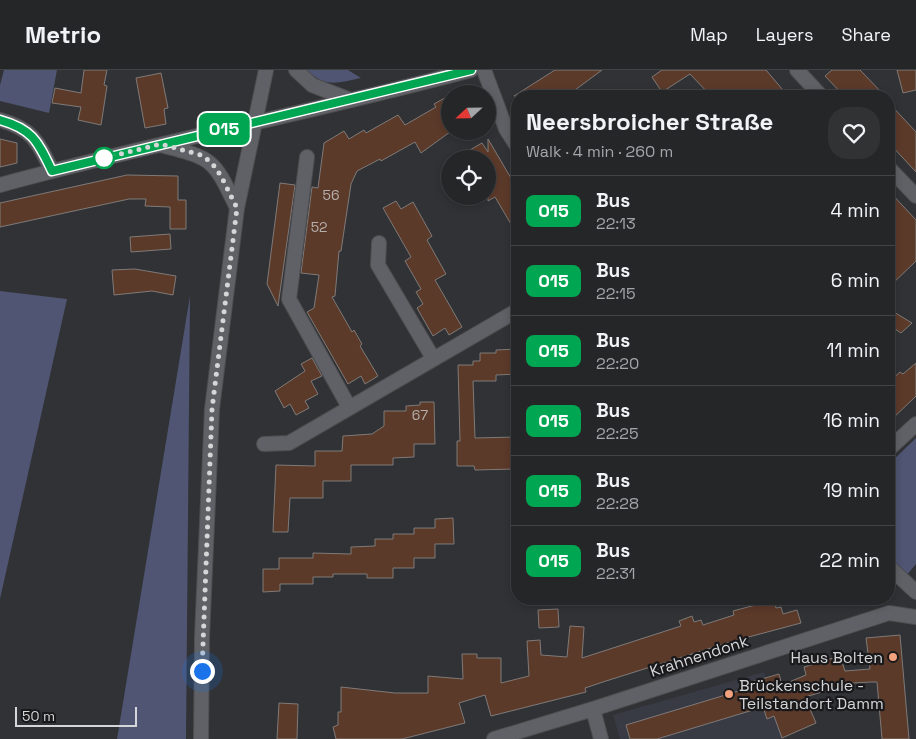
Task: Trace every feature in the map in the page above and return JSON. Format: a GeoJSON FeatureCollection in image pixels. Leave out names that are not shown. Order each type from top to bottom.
{"type":"FeatureCollection","features":[{"type":"Feature","properties":{"kind":"street"},"geometry":{"type":"LineString","coordinates":[[201,739],[202,637],[212,409],[237,208],[266,70]]}},
{"type":"Feature","properties":{"kind":"street"},"geometry":{"type":"LineString","coordinates":[[296,70],[312,85],[348,99]]}},
{"type":"Feature","properties":{"kind":"street"},"geometry":{"type":"LineString","coordinates":[[0,185],[161,144],[348,99],[411,86],[471,70]]}},
{"type":"Feature","properties":{"kind":"street"},"geometry":{"type":"LineString","coordinates":[[484,70],[506,129],[511,137]]}},
{"type":"Feature","properties":{"kind":"street"},"geometry":{"type":"LineString","coordinates":[[797,70],[815,90]]}},
{"type":"Feature","properties":{"kind":"street"},"geometry":{"type":"LineString","coordinates":[[0,120],[18,125],[36,139],[52,171]]}},
{"type":"Feature","properties":{"kind":"street"},"geometry":{"type":"LineString","coordinates":[[161,144],[201,155],[212,163],[237,208]]}},
{"type":"Feature","properties":{"kind":"street"},"geometry":{"type":"LineString","coordinates":[[307,157],[289,299],[349,407]]}},
{"type":"Feature","properties":{"kind":"street"},"geometry":{"type":"LineString","coordinates":[[895,174],[916,196]]}},
{"type":"Feature","properties":{"kind":"street"},"geometry":{"type":"LineString","coordinates":[[379,243],[378,265],[432,358]]}},
{"type":"Feature","properties":{"kind":"street"},"geometry":{"type":"LineString","coordinates":[[264,444],[289,443],[432,358],[511,314]]}},
{"type":"Feature","properties":{"kind":"street"},"geometry":{"type":"LineString","coordinates":[[895,443],[916,424]]}},
{"type":"Feature","properties":{"kind":"street"},"geometry":{"type":"LineString","coordinates":[[895,573],[916,592]]}},
{"type":"Feature","properties":{"kind":"street","name":"Krahnendonk"},"geometry":{"type":"LineString","coordinates":[[494,739],[593,709],[889,613],[916,617]]}},
{"type":"Feature","properties":{"kind":"street"},"geometry":{"type":"LineString","coordinates":[[593,709],[602,739]]}},
{"type":"Feature","properties":{"kind":"shaded area"},"geometry":{"type":"Polygon","coordinates":[[[4,70],[57,70],[49,113],[0,101],[0,85],[4,70]]]}},
{"type":"Feature","properties":{"kind":"shaded area"},"geometry":{"type":"Polygon","coordinates":[[[306,70],[348,70],[361,78],[332,83],[320,80],[306,70]]]}},
{"type":"Feature","properties":{"kind":"shaded area"},"geometry":{"type":"Polygon","coordinates":[[[0,291],[67,299],[0,599],[0,291]]]}},
{"type":"Feature","properties":{"kind":"shaded area"},"geometry":{"type":"Polygon","coordinates":[[[190,296],[186,739],[117,739],[190,296]]]}},
{"type":"Feature","properties":{"kind":"shaded area"},"geometry":{"type":"Polygon","coordinates":[[[916,438],[916,564],[906,576],[895,564],[895,458],[916,438]]]}},
{"type":"Feature","properties":{"kind":"shaded area","name":"Brückenschule - Teilstandort Damm"},"geometry":{"type":"Polygon","coordinates":[[[764,672],[783,739],[620,739],[613,715],[764,672]]]}},
{"type":"Feature","properties":{"kind":"building"},"geometry":{"type":"Polygon","coordinates":[[[84,70],[107,70],[104,85],[107,86],[101,125],[78,120],[81,107],[52,103],[55,88],[81,93],[84,70]]]}},
{"type":"Feature","properties":{"kind":"building"},"geometry":{"type":"Polygon","coordinates":[[[555,70],[602,70],[575,90],[523,90],[555,70]]]}},
{"type":"Feature","properties":{"kind":"building"},"geometry":{"type":"Polygon","coordinates":[[[662,70],[766,70],[783,90],[705,90],[690,74],[665,90],[661,90],[652,77],[662,70]]]}},
{"type":"Feature","properties":{"kind":"building"},"geometry":{"type":"Polygon","coordinates":[[[832,70],[860,70],[879,90],[838,90],[825,76],[832,70]]]}},
{"type":"Feature","properties":{"kind":"building"},"geometry":{"type":"Polygon","coordinates":[[[897,70],[916,70],[916,90],[903,93],[897,70]]]}},
{"type":"Feature","properties":{"kind":"building"},"geometry":{"type":"Polygon","coordinates":[[[161,73],[168,108],[164,109],[166,124],[145,128],[136,78],[161,73]]]}},
{"type":"Feature","properties":{"kind":"building"},"geometry":{"type":"Polygon","coordinates":[[[441,100],[441,139],[421,153],[415,142],[381,161],[380,159],[357,171],[351,184],[341,251],[339,251],[335,296],[332,297],[352,332],[354,330],[362,344],[360,346],[378,376],[365,384],[361,376],[348,384],[307,312],[314,308],[319,275],[301,273],[312,187],[318,188],[324,143],[344,131],[349,139],[364,130],[366,133],[398,115],[405,125],[436,107],[434,104],[441,100]]]}},
{"type":"Feature","properties":{"kind":"building"},"geometry":{"type":"Polygon","coordinates":[[[895,109],[916,132],[916,172],[895,149],[895,109]]]}},
{"type":"Feature","properties":{"kind":"building"},"geometry":{"type":"Polygon","coordinates":[[[0,139],[17,143],[17,163],[0,167],[0,139]]]}},
{"type":"Feature","properties":{"kind":"building"},"geometry":{"type":"Polygon","coordinates":[[[489,140],[494,150],[488,150],[489,140]]]}},
{"type":"Feature","properties":{"kind":"building"},"geometry":{"type":"Polygon","coordinates":[[[482,143],[487,150],[470,150],[482,143]]]}},
{"type":"Feature","properties":{"kind":"building"},"geometry":{"type":"Polygon","coordinates":[[[496,153],[511,178],[511,224],[496,199],[496,153]]]}},
{"type":"Feature","properties":{"kind":"building"},"geometry":{"type":"Polygon","coordinates":[[[127,175],[178,176],[178,200],[186,200],[186,229],[170,229],[170,207],[145,206],[146,199],[129,199],[0,227],[0,203],[127,175]]]}},
{"type":"Feature","properties":{"kind":"building"},"geometry":{"type":"Polygon","coordinates":[[[280,183],[295,185],[278,306],[267,284],[280,183]]]}},
{"type":"Feature","properties":{"kind":"building"},"geometry":{"type":"Polygon","coordinates":[[[895,197],[916,220],[916,261],[895,281],[895,197]]]}},
{"type":"Feature","properties":{"kind":"building"},"geometry":{"type":"Polygon","coordinates":[[[396,201],[401,209],[413,202],[432,236],[427,240],[446,274],[435,280],[462,327],[449,335],[445,328],[433,336],[417,308],[423,304],[416,292],[421,289],[405,261],[411,257],[383,208],[396,201]]]}},
{"type":"Feature","properties":{"kind":"building"},"geometry":{"type":"Polygon","coordinates":[[[170,234],[171,249],[131,252],[130,237],[170,234]]]}},
{"type":"Feature","properties":{"kind":"building"},"geometry":{"type":"Polygon","coordinates":[[[135,269],[176,276],[173,295],[152,291],[114,295],[112,270],[135,269]]]}},
{"type":"Feature","properties":{"kind":"building"},"geometry":{"type":"Polygon","coordinates":[[[895,313],[912,323],[901,333],[895,329],[895,313]]]}},
{"type":"Feature","properties":{"kind":"building"},"geometry":{"type":"Polygon","coordinates":[[[511,349],[511,374],[496,375],[496,381],[473,381],[475,438],[511,437],[511,469],[475,470],[474,466],[457,466],[457,441],[460,441],[458,365],[473,365],[473,361],[480,361],[480,353],[496,353],[496,350],[511,349]]]}},
{"type":"Feature","properties":{"kind":"building"},"geometry":{"type":"Polygon","coordinates":[[[312,358],[322,376],[311,381],[318,394],[305,401],[309,408],[296,415],[290,404],[284,408],[275,391],[305,371],[301,364],[312,358]]]}},
{"type":"Feature","properties":{"kind":"building"},"geometry":{"type":"Polygon","coordinates":[[[916,363],[916,396],[895,416],[895,377],[900,372],[903,374],[916,363]]]}},
{"type":"Feature","properties":{"kind":"building"},"geometry":{"type":"Polygon","coordinates":[[[420,402],[434,402],[435,444],[414,444],[414,457],[393,458],[393,465],[351,465],[351,481],[323,481],[323,498],[290,498],[288,532],[273,532],[276,465],[315,466],[315,451],[342,451],[343,436],[372,434],[384,426],[384,411],[406,411],[406,406],[420,405],[420,402]]]}},
{"type":"Feature","properties":{"kind":"building"},"geometry":{"type":"Polygon","coordinates":[[[453,518],[454,544],[435,544],[435,558],[414,558],[414,568],[393,568],[393,578],[367,578],[367,574],[333,574],[333,577],[313,577],[313,584],[280,584],[280,591],[263,592],[263,569],[279,569],[279,558],[313,558],[313,553],[351,554],[351,547],[375,546],[375,539],[393,539],[393,534],[414,534],[414,528],[435,528],[435,519],[453,518]]]}},
{"type":"Feature","properties":{"kind":"building"},"geometry":{"type":"Polygon","coordinates":[[[755,605],[775,605],[776,608],[781,607],[783,614],[797,610],[801,623],[730,642],[606,681],[585,688],[586,692],[491,716],[485,695],[459,703],[465,723],[402,739],[336,739],[333,727],[338,725],[338,712],[341,712],[341,687],[395,693],[428,693],[428,676],[463,679],[462,654],[477,654],[477,658],[501,658],[501,683],[529,676],[527,641],[540,640],[541,655],[567,657],[570,626],[584,627],[582,658],[681,626],[679,621],[692,616],[694,622],[701,620],[703,625],[734,615],[733,611],[755,605]]]}},
{"type":"Feature","properties":{"kind":"building"},"geometry":{"type":"Polygon","coordinates":[[[558,609],[559,627],[539,628],[538,610],[558,609]]]}},
{"type":"Feature","properties":{"kind":"building"},"geometry":{"type":"Polygon","coordinates":[[[900,635],[909,739],[882,739],[877,682],[871,682],[853,683],[805,697],[816,723],[782,738],[774,716],[767,719],[763,707],[657,739],[630,739],[626,725],[742,690],[741,685],[779,674],[782,685],[806,675],[804,667],[840,656],[845,671],[870,669],[866,638],[900,635]]]}},
{"type":"Feature","properties":{"kind":"building"},"geometry":{"type":"Polygon","coordinates":[[[279,703],[298,704],[297,739],[277,739],[279,703]]]}},
{"type":"Feature","properties":{"kind":"bus line","name":"015"},"geometry":{"type":"LineString","coordinates":[[0,120],[18,125],[36,139],[52,171],[471,70]]}},
{"type":"Feature","properties":{"kind":"place","name":"Haus Bolten"},"geometry":{"type":"Point","coordinates":[893,657]}},
{"type":"Feature","properties":{"kind":"place","name":"Brückenschule - Teilstandort Damm"},"geometry":{"type":"Point","coordinates":[729,694]}},
{"type":"Feature","properties":{"kind":"route"},"geometry":{"type":"LineString","coordinates":[[104,158],[161,144],[201,155],[212,163],[221,176],[237,208],[212,409],[202,671]]}}]}
